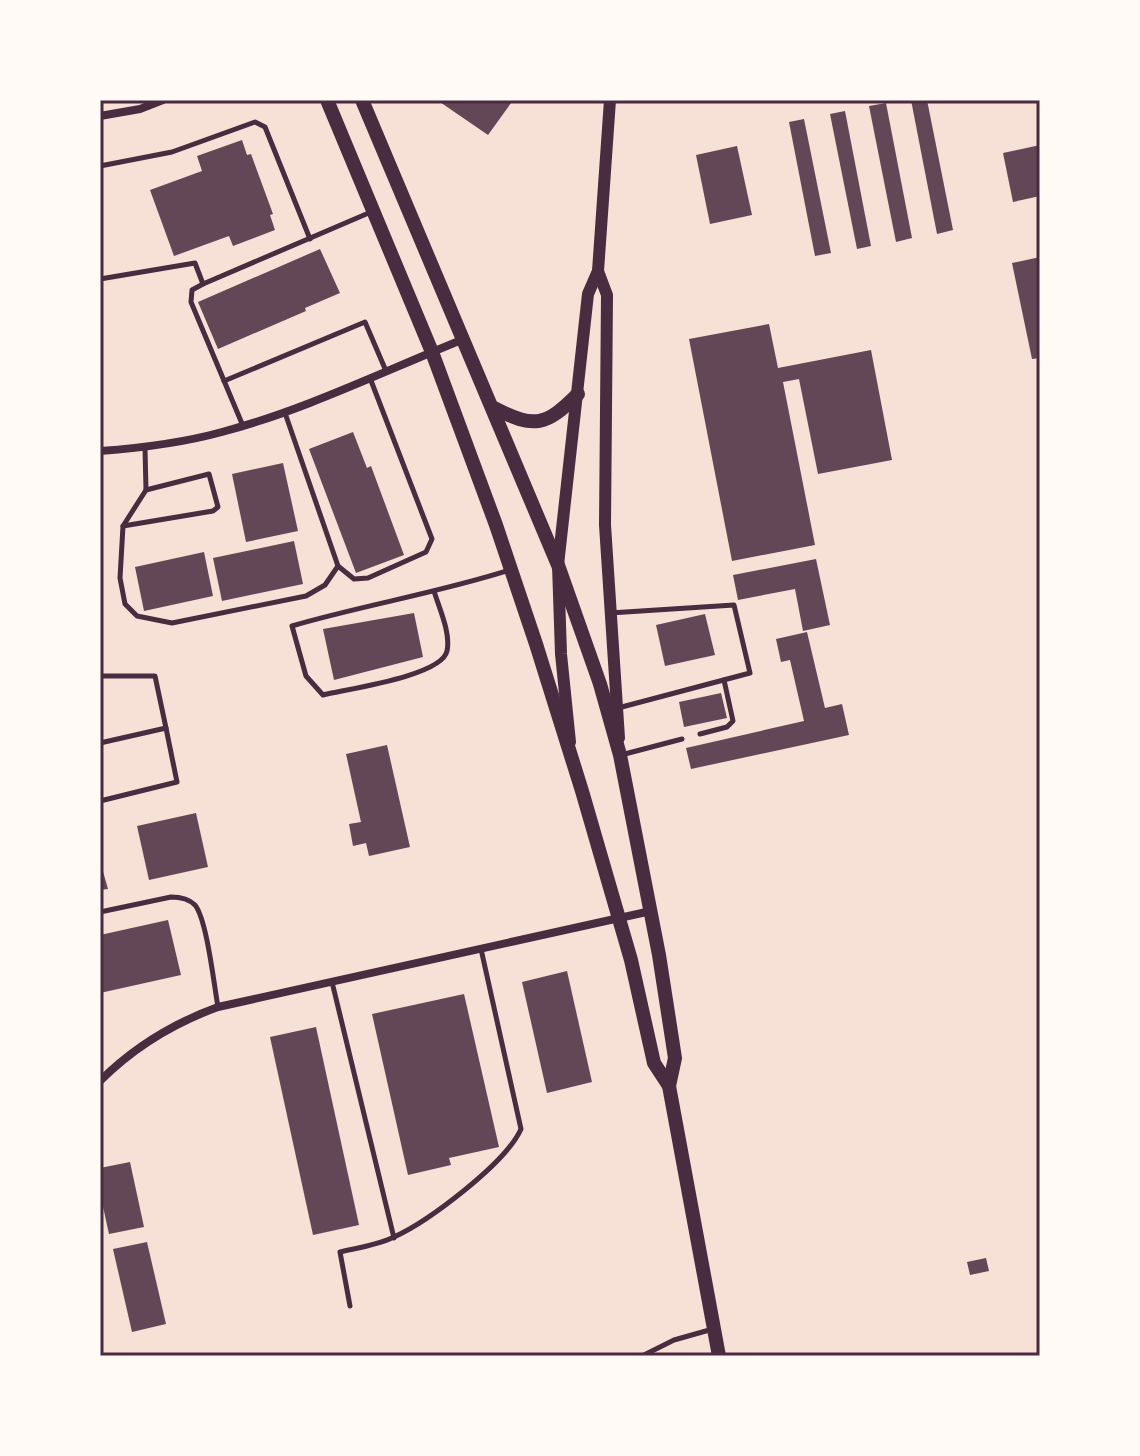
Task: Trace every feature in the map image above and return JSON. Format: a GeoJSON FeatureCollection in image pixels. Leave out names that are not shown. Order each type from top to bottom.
{"type":"FeatureCollection","features":[{"type":"Feature","properties":{"kind":"main road"},"geometry":{"type":"LineString","coordinates":[[327,100],[432,352],[511,569],[572,757],[619,918],[654,1063],[669,1086]]}},
{"type":"Feature","properties":{"kind":"main road"},"geometry":{"type":"LineString","coordinates":[[362,100],[558,565],[600,684],[620,755],[651,911],[675,1058],[669,1086],[719,1356]]}},
{"type":"Feature","properties":{"kind":"main road"},"geometry":{"type":"LineString","coordinates":[[494,408],[523,421],[539,422],[558,414],[578,394]]}},
{"type":"Feature","properties":{"kind":"street"},"geometry":{"type":"LineString","coordinates":[[100,116],[140,109],[163,100]]}},
{"type":"Feature","properties":{"kind":"street"},"geometry":{"type":"LineString","coordinates":[[572,757],[561,654],[558,565],[588,294],[598,271],[610,100]]}},
{"type":"Feature","properties":{"kind":"street"},"geometry":{"type":"LineString","coordinates":[[598,271],[607,295],[605,463],[610,613],[620,755]]}},
{"type":"Feature","properties":{"kind":"street"},"geometry":{"type":"LineString","coordinates":[[100,451],[145,447],[243,426],[285,413],[465,339]]}},
{"type":"Feature","properties":{"kind":"street"},"geometry":{"type":"LineString","coordinates":[[100,1081],[143,1044],[179,1023],[218,1007],[651,911]]}},
{"type":"Feature","properties":{"kind":"lane"},"geometry":{"type":"LineString","coordinates":[[100,166],[172,152],[255,122],[265,127],[310,239]]}},
{"type":"Feature","properties":{"kind":"lane"},"geometry":{"type":"LineString","coordinates":[[243,426],[191,302],[192,290],[374,211]]}},
{"type":"Feature","properties":{"kind":"lane"},"geometry":{"type":"LineString","coordinates":[[100,279],[195,263],[203,284]]}},
{"type":"Feature","properties":{"kind":"lane"},"geometry":{"type":"LineString","coordinates":[[224,381],[365,322],[386,371]]}},
{"type":"Feature","properties":{"kind":"lane"},"geometry":{"type":"LineString","coordinates":[[285,413],[338,566],[354,579],[368,578],[426,552],[432,539],[370,377]]}},
{"type":"Feature","properties":{"kind":"lane"},"geometry":{"type":"LineString","coordinates":[[145,447],[146,490],[123,526],[120,578],[125,604],[137,616],[172,623],[306,596],[325,585],[338,566]]}},
{"type":"Feature","properties":{"kind":"lane"},"geometry":{"type":"LineString","coordinates":[[123,526],[213,511],[218,507],[209,474],[146,490]]}},
{"type":"Feature","properties":{"kind":"lane"},"geometry":{"type":"LineString","coordinates":[[434,591],[447,634],[447,652],[440,662],[424,671],[323,695],[306,676],[292,626],[511,569]]}},
{"type":"Feature","properties":{"kind":"lane"},"geometry":{"type":"LineString","coordinates":[[610,613],[734,605],[750,673],[617,708]]}},
{"type":"Feature","properties":{"kind":"lane"},"geometry":{"type":"LineString","coordinates":[[100,676],[155,676],[177,782],[100,801]]}},
{"type":"Feature","properties":{"kind":"lane"},"geometry":{"type":"LineString","coordinates":[[700,734],[727,727],[733,721],[724,680]]}},
{"type":"Feature","properties":{"kind":"lane"},"geometry":{"type":"LineString","coordinates":[[100,743],[166,728]]}},
{"type":"Feature","properties":{"kind":"lane"},"geometry":{"type":"LineString","coordinates":[[620,755],[682,739]]}},
{"type":"Feature","properties":{"kind":"lane"},"geometry":{"type":"LineString","coordinates":[[100,912],[171,897],[181,897],[194,904],[201,919],[218,1007]]}},
{"type":"Feature","properties":{"kind":"lane"},"geometry":{"type":"LineString","coordinates":[[350,1306],[340,1252],[394,1238],[461,1194],[515,1144],[521,1129],[481,948]]}},
{"type":"Feature","properties":{"kind":"lane"},"geometry":{"type":"LineString","coordinates":[[332,980],[394,1238]]}},
{"type":"Feature","properties":{"kind":"lane"},"geometry":{"type":"LineString","coordinates":[[642,1356],[674,1340],[714,1329]]}},
{"type":"Feature","properties":{"kind":"building"},"geometry":{"type":"Polygon","coordinates":[[[437,100],[506,100],[511,103],[488,135],[437,100]]]}},
{"type":"Feature","properties":{"kind":"building"},"geometry":{"type":"Polygon","coordinates":[[[911,100],[927,100],[953,230],[937,234],[911,100]]]}},
{"type":"Feature","properties":{"kind":"building"},"geometry":{"type":"Polygon","coordinates":[[[886,103],[912,238],[896,242],[869,106],[886,103]]]}},
{"type":"Feature","properties":{"kind":"building"},"geometry":{"type":"Polygon","coordinates":[[[845,111],[871,246],[857,249],[830,114],[845,111]]]}},
{"type":"Feature","properties":{"kind":"building"},"geometry":{"type":"Polygon","coordinates":[[[804,119],[831,253],[815,256],[789,122],[804,119]]]}},
{"type":"Feature","properties":{"kind":"building"},"geometry":{"type":"Polygon","coordinates":[[[242,140],[247,155],[251,154],[273,214],[270,215],[275,230],[233,246],[229,236],[174,256],[150,190],[202,171],[197,156],[242,140]]]}},
{"type":"Feature","properties":{"kind":"building"},"geometry":{"type":"Polygon","coordinates":[[[1040,145],[1040,196],[1013,202],[1003,153],[1040,145]]]}},
{"type":"Feature","properties":{"kind":"building"},"geometry":{"type":"Polygon","coordinates":[[[737,146],[752,215],[710,224],[696,155],[737,146]]]}},
{"type":"Feature","properties":{"kind":"building"},"geometry":{"type":"Polygon","coordinates":[[[320,249],[340,293],[218,349],[198,302],[320,249]]]}},
{"type":"Feature","properties":{"kind":"building"},"geometry":{"type":"Polygon","coordinates":[[[1040,257],[1040,358],[1032,359],[1012,263],[1040,257]]]}},
{"type":"Feature","properties":{"kind":"building"},"geometry":{"type":"Polygon","coordinates":[[[769,324],[778,368],[871,350],[892,460],[818,474],[799,379],[783,382],[815,545],[732,561],[689,339],[769,324]]]}},
{"type":"Feature","properties":{"kind":"building"},"geometry":{"type":"Polygon","coordinates":[[[353,432],[367,468],[371,466],[404,555],[356,573],[309,449],[353,432]]]}},
{"type":"Feature","properties":{"kind":"building"},"geometry":{"type":"Polygon","coordinates":[[[283,463],[298,531],[246,542],[232,474],[283,463]]]}},
{"type":"Feature","properties":{"kind":"building"},"geometry":{"type":"Polygon","coordinates":[[[294,541],[303,584],[222,601],[213,558],[294,541]]]}},
{"type":"Feature","properties":{"kind":"building"},"geometry":{"type":"Polygon","coordinates":[[[204,552],[213,596],[144,611],[135,567],[204,552]]]}},
{"type":"Feature","properties":{"kind":"building"},"geometry":{"type":"Polygon","coordinates":[[[816,559],[830,625],[803,631],[795,589],[738,600],[733,575],[816,559]]]}},
{"type":"Feature","properties":{"kind":"building"},"geometry":{"type":"Polygon","coordinates":[[[414,613],[423,657],[334,680],[323,629],[414,613]]]}},
{"type":"Feature","properties":{"kind":"building"},"geometry":{"type":"Polygon","coordinates":[[[705,614],[715,655],[665,666],[656,625],[705,614]]]}},
{"type":"Feature","properties":{"kind":"building"},"geometry":{"type":"Polygon","coordinates":[[[807,632],[825,708],[842,704],[849,735],[691,769],[686,748],[804,721],[790,660],[781,662],[776,639],[807,632]]]}},
{"type":"Feature","properties":{"kind":"building"},"geometry":{"type":"Polygon","coordinates":[[[721,693],[727,718],[684,727],[679,702],[721,693]]]}},
{"type":"Feature","properties":{"kind":"building"},"geometry":{"type":"Polygon","coordinates":[[[387,745],[410,847],[369,856],[366,843],[353,846],[349,824],[361,822],[346,754],[387,745]]]}},
{"type":"Feature","properties":{"kind":"building"},"geometry":{"type":"Polygon","coordinates":[[[196,813],[208,867],[149,880],[137,826],[196,813]]]}},
{"type":"Feature","properties":{"kind":"building"},"geometry":{"type":"Polygon","coordinates":[[[100,861],[108,889],[100,890],[100,861]]]}},
{"type":"Feature","properties":{"kind":"building"},"geometry":{"type":"Polygon","coordinates":[[[168,920],[181,975],[100,993],[100,935],[168,920]]]}},
{"type":"Feature","properties":{"kind":"building"},"geometry":{"type":"Polygon","coordinates":[[[567,971],[592,1082],[547,1093],[522,982],[567,971]]]}},
{"type":"Feature","properties":{"kind":"building"},"geometry":{"type":"Polygon","coordinates":[[[464,994],[499,1147],[449,1158],[451,1165],[408,1175],[372,1014],[464,994]]]}},
{"type":"Feature","properties":{"kind":"building"},"geometry":{"type":"Polygon","coordinates":[[[316,1027],[359,1225],[313,1235],[270,1037],[316,1027]]]}},
{"type":"Feature","properties":{"kind":"building"},"geometry":{"type":"Polygon","coordinates":[[[130,1162],[144,1227],[109,1234],[100,1193],[100,1168],[130,1162]]]}},
{"type":"Feature","properties":{"kind":"building"},"geometry":{"type":"Polygon","coordinates":[[[147,1242],[166,1324],[132,1332],[113,1249],[147,1242]]]}},
{"type":"Feature","properties":{"kind":"building"},"geometry":{"type":"Polygon","coordinates":[[[986,1258],[989,1271],[970,1275],[967,1262],[986,1258]]]}}]}
